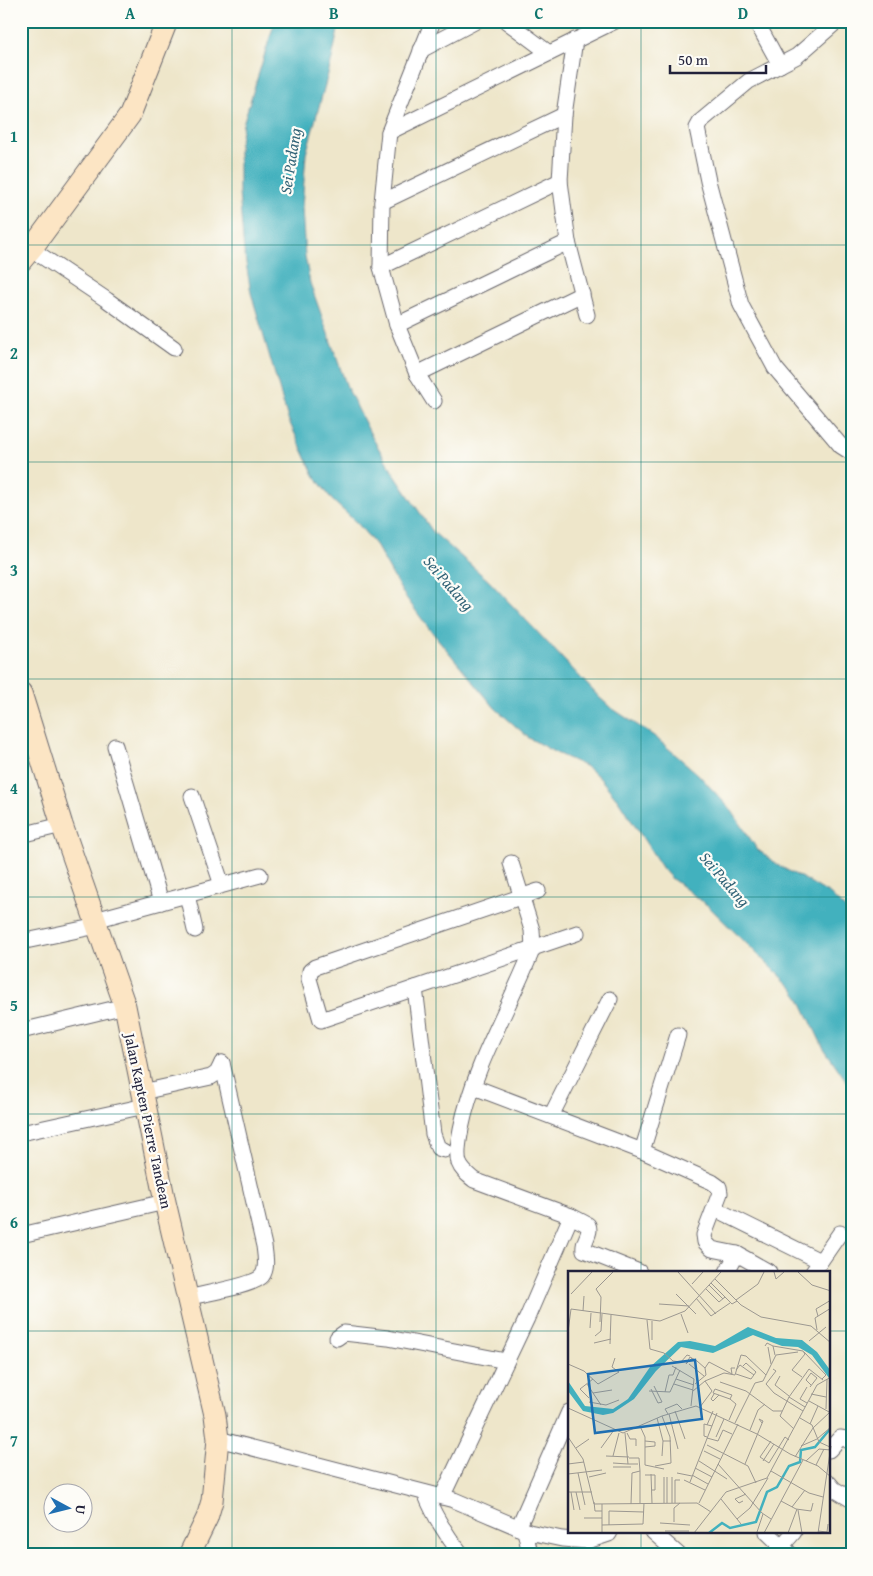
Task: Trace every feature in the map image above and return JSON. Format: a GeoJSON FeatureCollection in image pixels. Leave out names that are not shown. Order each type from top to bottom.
{"type":"FeatureCollection","features":[{"type":"Feature","properties":{"kind":"main road"},"geometry":{"type":"LineString","coordinates":[[26,255],[130,115],[167,21]]}},
{"type":"Feature","properties":{"kind":"main road","name":"Jalan Kapten Pierre Tandean"},"geometry":{"type":"LineString","coordinates":[[21,693],[62,825],[125,1006],[186,1298],[215,1415],[218,1439],[212,1501],[207,1518],[189,1555]]}},
{"type":"Feature","properties":{"kind":"street"},"geometry":{"type":"LineString","coordinates":[[433,21],[389,132],[382,202],[381,267],[397,325],[417,374],[434,401]]}},
{"type":"Feature","properties":{"kind":"street"},"geometry":{"type":"LineString","coordinates":[[420,50],[476,21]]}},
{"type":"Feature","properties":{"kind":"street"},"geometry":{"type":"LineString","coordinates":[[506,21],[549,53]]}},
{"type":"Feature","properties":{"kind":"street"},"geometry":{"type":"LineString","coordinates":[[389,132],[615,21]]}},
{"type":"Feature","properties":{"kind":"street"},"geometry":{"type":"LineString","coordinates":[[756,21],[780,65]]}},
{"type":"Feature","properties":{"kind":"street"},"geometry":{"type":"LineString","coordinates":[[837,21],[797,56],[749,82],[704,118],[698,124],[697,133],[741,305],[775,368],[841,446],[852,453]]}},
{"type":"Feature","properties":{"kind":"street"},"geometry":{"type":"LineString","coordinates":[[575,40],[564,115],[560,181],[568,242],[586,315]]}},
{"type":"Feature","properties":{"kind":"street"},"geometry":{"type":"LineString","coordinates":[[382,202],[564,115]]}},
{"type":"Feature","properties":{"kind":"street"},"geometry":{"type":"LineString","coordinates":[[381,267],[560,181]]}},
{"type":"Feature","properties":{"kind":"street"},"geometry":{"type":"LineString","coordinates":[[397,325],[568,242]]}},
{"type":"Feature","properties":{"kind":"street"},"geometry":{"type":"LineString","coordinates":[[26,255],[107,300],[174,348]]}},
{"type":"Feature","properties":{"kind":"street"},"geometry":{"type":"LineString","coordinates":[[417,374],[582,294]]}},
{"type":"Feature","properties":{"kind":"street"},"geometry":{"type":"LineString","coordinates":[[115,746],[161,902]]}},
{"type":"Feature","properties":{"kind":"street"},"geometry":{"type":"LineString","coordinates":[[192,796],[222,885]]}},
{"type":"Feature","properties":{"kind":"street"},"geometry":{"type":"LineString","coordinates":[[21,835],[62,825]]}},
{"type":"Feature","properties":{"kind":"street"},"geometry":{"type":"LineString","coordinates":[[511,863],[532,930],[533,948],[484,1055],[464,1114],[458,1151],[460,1164],[464,1172],[474,1180],[571,1216],[588,1225],[589,1233],[583,1247],[584,1250],[636,1271]]}},
{"type":"Feature","properties":{"kind":"street"},"geometry":{"type":"LineString","coordinates":[[21,942],[96,923],[187,894],[260,875]]}},
{"type":"Feature","properties":{"kind":"street"},"geometry":{"type":"LineString","coordinates":[[538,891],[315,967],[310,971],[310,979],[321,1020],[577,933]]}},
{"type":"Feature","properties":{"kind":"street"},"geometry":{"type":"LineString","coordinates":[[187,894],[195,930]]}},
{"type":"Feature","properties":{"kind":"street"},"geometry":{"type":"LineString","coordinates":[[415,988],[433,1134],[438,1148],[444,1150]]}},
{"type":"Feature","properties":{"kind":"street"},"geometry":{"type":"LineString","coordinates":[[552,1116],[610,999]]}},
{"type":"Feature","properties":{"kind":"street"},"geometry":{"type":"LineString","coordinates":[[21,1031],[125,1006]]}},
{"type":"Feature","properties":{"kind":"street"},"geometry":{"type":"LineString","coordinates":[[642,1151],[678,1035]]}},
{"type":"Feature","properties":{"kind":"street"},"geometry":{"type":"LineString","coordinates":[[21,1133],[143,1099],[211,1077],[217,1073],[222,1063],[264,1246],[266,1265],[262,1276],[252,1282],[186,1298]]}},
{"type":"Feature","properties":{"kind":"street"},"geometry":{"type":"LineString","coordinates":[[474,1087],[642,1151],[712,1182],[719,1187],[720,1193],[704,1235],[705,1242],[712,1249],[737,1254],[767,1271]]}},
{"type":"Feature","properties":{"kind":"street"},"geometry":{"type":"LineString","coordinates":[[21,1235],[165,1202]]}},
{"type":"Feature","properties":{"kind":"street"},"geometry":{"type":"LineString","coordinates":[[714,1209],[817,1267],[840,1233]]}},
{"type":"Feature","properties":{"kind":"street"},"geometry":{"type":"LineString","coordinates":[[442,1497],[527,1318],[571,1216]]}},
{"type":"Feature","properties":{"kind":"street"},"geometry":{"type":"LineString","coordinates":[[728,1271],[737,1254]]}},
{"type":"Feature","properties":{"kind":"street"},"geometry":{"type":"LineString","coordinates":[[337,1338],[344,1333],[388,1338],[506,1361]]}},
{"type":"Feature","properties":{"kind":"street"},"geometry":{"type":"LineString","coordinates":[[532,1555],[521,1529],[568,1414]]}},
{"type":"Feature","properties":{"kind":"street"},"geometry":{"type":"LineString","coordinates":[[218,1439],[454,1500],[521,1529],[562,1539],[588,1541],[609,1534]]}},
{"type":"Feature","properties":{"kind":"street"},"geometry":{"type":"LineString","coordinates":[[831,1489],[852,1500]]}},
{"type":"Feature","properties":{"kind":"street"},"geometry":{"type":"LineString","coordinates":[[425,1493],[431,1510],[444,1533],[462,1555]]}},
{"type":"Feature","properties":{"kind":"street"},"geometry":{"type":"LineString","coordinates":[[655,1534],[679,1555]]}},
{"type":"Feature","properties":{"kind":"street"},"geometry":{"type":"LineString","coordinates":[[768,1534],[782,1552],[793,1534]]}},
{"type":"Feature","properties":{"kind":"water","name":"Sei Padang"},"geometry":{"type":"Polygon","coordinates":[[[275,21],[340,21],[331,63],[306,154],[302,207],[305,256],[310,283],[347,387],[372,437],[433,532],[489,581],[600,698],[610,707],[654,736],[698,774],[732,811],[757,849],[779,866],[831,895],[852,916],[852,1089],[823,1047],[800,999],[792,988],[707,905],[671,878],[663,869],[618,800],[598,776],[585,766],[529,738],[495,708],[427,626],[402,592],[377,547],[358,524],[332,500],[314,475],[288,419],[251,293],[244,251],[239,193],[239,147],[243,124],[275,21]]]}}]}
